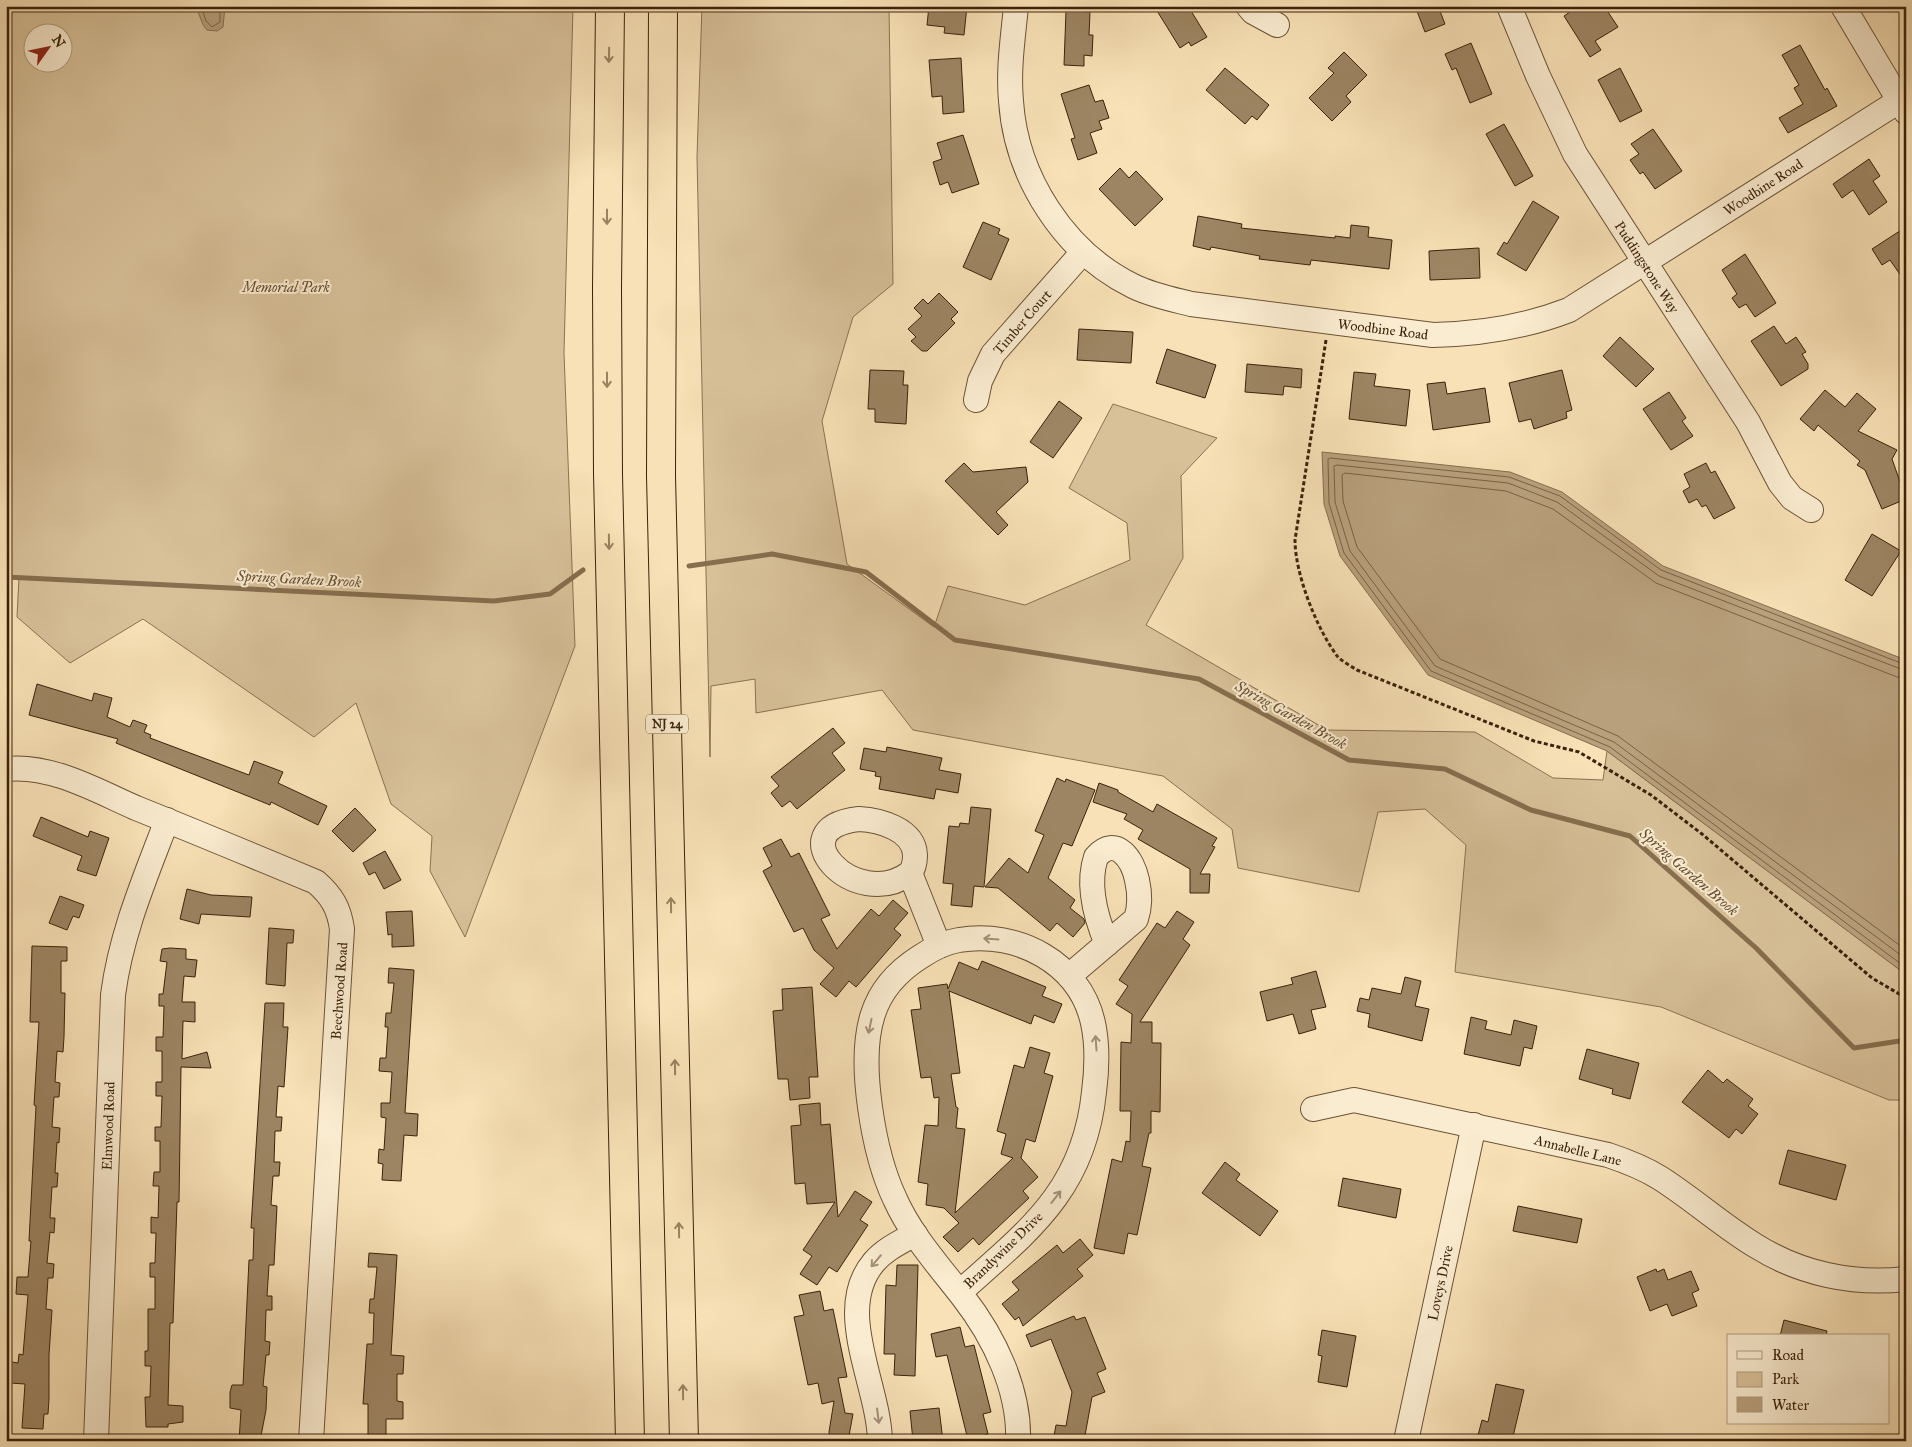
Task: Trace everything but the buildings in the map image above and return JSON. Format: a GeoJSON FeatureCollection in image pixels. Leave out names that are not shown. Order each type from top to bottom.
{"type":"FeatureCollection","features":[{"type":"Feature","properties":{"kind":"highway"},"geometry":{"type":"LineString","coordinates":[[610,6],[607,278],[608,474],[630,1441]]}},
{"type":"Feature","properties":{"kind":"highway","name":"NJ 24"},"geometry":{"type":"LineString","coordinates":[[663,6],[661,476],[684,1441]]}},
{"type":"Feature","properties":{"kind":"street","name":"Woodbine Road"},"geometry":{"type":"LineString","coordinates":[[1016,6],[1010,72],[1011,102],[1016,132],[1034,185],[1052,215],[1083,252],[1107,271],[1161,297],[1191,304],[1433,336],[1471,334],[1508,329],[1570,310],[1902,106]]}},
{"type":"Feature","properties":{"kind":"street"},"geometry":{"type":"LineString","coordinates":[[1248,6],[1254,12],[1276,25]]}},
{"type":"Feature","properties":{"kind":"street","name":"Puddingstone Way"},"geometry":{"type":"LineString","coordinates":[[1509,6],[1575,154],[1748,422],[1780,483],[1792,498],[1811,510]]}},
{"type":"Feature","properties":{"kind":"street"},"geometry":{"type":"LineString","coordinates":[[1843,6],[1902,106]]}},
{"type":"Feature","properties":{"kind":"street","name":"Timber Court"},"geometry":{"type":"LineString","coordinates":[[976,400],[980,381],[993,354],[1083,252]]}},
{"type":"Feature","properties":{"kind":"street","name":"Beechwood Road"},"geometry":{"type":"LineString","coordinates":[[6,769],[32,770],[54,774],[316,882],[328,892],[340,915],[342,930],[312,1441]]}},
{"type":"Feature","properties":{"kind":"street","name":"Elmwood Road"},"geometry":{"type":"LineString","coordinates":[[96,1441],[113,995],[118,961],[127,925],[167,820]]}},
{"type":"Feature","properties":{"kind":"street"},"geometry":{"type":"LineString","coordinates":[[910,873],[939,946]]}},
{"type":"Feature","properties":{"kind":"street","name":"Brandywine Drive"},"geometry":{"type":"LineString","coordinates":[[960,1292],[1024,1234],[1043,1213],[1074,1170],[1084,1146],[1092,1109],[1097,1068],[1096,1038],[1091,1016],[1080,992],[1069,976],[1033,949],[1012,942],[990,938],[959,940],[939,946],[906,966],[890,982],[880,997],[868,1033],[868,1067],[877,1146],[884,1175],[896,1202],[915,1234],[960,1292],[986,1331],[1001,1362],[1011,1390],[1018,1423],[1018,1441]]}},
{"type":"Feature","properties":{"kind":"street"},"geometry":{"type":"LineString","coordinates":[[1069,976],[1107,944]]}},
{"type":"Feature","properties":{"kind":"street","name":"Annabelle Lane"},"geometry":{"type":"LineString","coordinates":[[1313,1109],[1354,1100],[1608,1154],[1659,1178],[1757,1246],[1790,1263],[1822,1274],[1856,1280],[1882,1282],[1906,1279]]}},
{"type":"Feature","properties":{"kind":"street","name":"Loveys Drive"},"geometry":{"type":"LineString","coordinates":[[1406,1441],[1474,1125]]}},
{"type":"Feature","properties":{"kind":"street"},"geometry":{"type":"LineString","coordinates":[[880,1441],[876,1404],[856,1321],[857,1297],[873,1262],[884,1252],[915,1234]]}},
{"type":"Feature","properties":{"kind":"path"},"geometry":{"type":"LineString","coordinates":[[1329,322],[1295,540],[1295,555],[1308,596],[1326,638],[1339,659],[1357,670],[1516,734],[1579,752],[1651,795],[1702,834],[1872,978],[1906,998]]}},
{"type":"Feature","properties":{"kind":"green space","name":"Memorial Park"},"geometry":{"type":"Polygon","coordinates":[[[6,6],[573,6],[564,353],[575,646],[465,937],[430,871],[432,836],[391,804],[356,703],[314,737],[143,619],[70,663],[17,617],[19,578],[6,577],[6,6]]]}},
{"type":"Feature","properties":{"kind":"green space"},"geometry":{"type":"Polygon","coordinates":[[[702,6],[889,6],[893,284],[853,317],[822,421],[847,564],[934,627],[948,586],[1025,605],[1130,560],[1127,523],[1069,488],[1113,404],[1217,438],[1181,476],[1183,558],[1146,625],[1327,730],[1475,732],[1553,778],[1603,780],[1607,751],[1900,970],[1906,970],[1906,1100],[1889,1100],[1661,1007],[1455,972],[1466,845],[1425,809],[1378,812],[1359,892],[1238,868],[1232,829],[1163,776],[913,730],[882,690],[756,713],[755,679],[711,686],[710,757],[697,157],[702,6]]]}},
{"type":"Feature","properties":{"kind":"water"},"geometry":{"type":"Polygon","coordinates":[[[194,6],[225,6],[223,27],[217,31],[207,30],[194,6]]]}},
{"type":"Feature","properties":{"kind":"water"},"geometry":{"type":"Polygon","coordinates":[[[1322,452],[1510,472],[1562,492],[1663,566],[1906,660],[1906,970],[1900,970],[1607,751],[1428,675],[1340,556],[1324,504],[1322,452]]]}},
{"type":"Feature","properties":{"kind":"waterway","name":"Spring Garden Brook"},"geometry":{"type":"LineString","coordinates":[[689,566],[772,554],[866,572],[955,640],[1199,679],[1349,760],[1445,769],[1531,810],[1630,836],[1756,948],[1854,1048],[1906,1040]]}},
{"type":"Feature","properties":{"kind":"waterway","name":"Spring Garden Brook"},"geometry":{"type":"LineString","coordinates":[[6,577],[494,601],[550,594],[583,570]]}}]}
